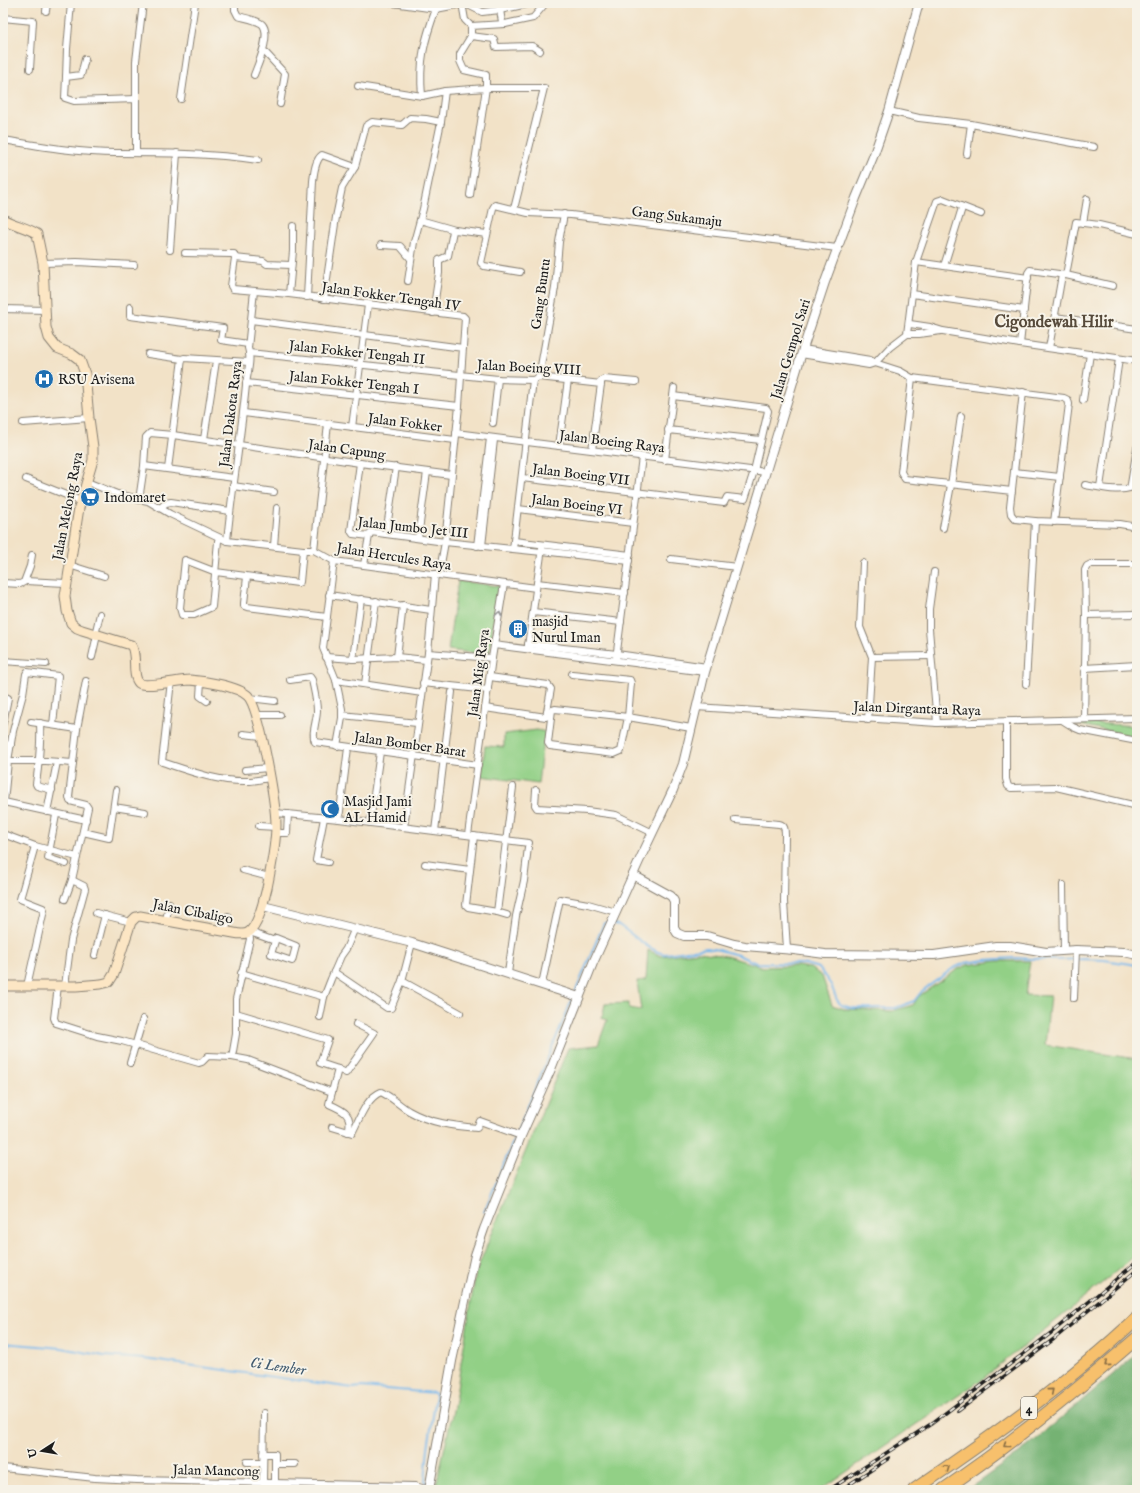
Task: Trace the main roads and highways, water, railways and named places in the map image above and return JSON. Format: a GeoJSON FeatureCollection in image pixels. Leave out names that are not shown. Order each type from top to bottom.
{"type":"FeatureCollection","features":[{"type":"Feature","properties":{"kind":"highway","name":"4"},"geometry":{"type":"LineString","coordinates":[[914,1490],[979,1446],[1040,1400],[1120,1334],[1137,1318]]}},
{"type":"Feature","properties":{"kind":"highway","name":"4"},"geometry":{"type":"LineString","coordinates":[[943,1490],[991,1457],[1072,1394],[1137,1338]]}},
{"type":"Feature","properties":{"kind":"main road","name":"Jalan Melong Raya"},"geometry":{"type":"LineString","coordinates":[[3,219],[15,226],[32,231],[36,234],[43,263],[47,333],[51,342],[57,348],[76,357],[83,366],[85,374],[93,453],[87,482],[81,501],[66,582],[65,603],[71,623],[77,628],[96,632],[132,645],[136,674],[139,682],[147,685],[171,681],[190,680],[202,682],[242,692],[253,703],[268,768],[276,813],[276,830],[263,906]]}},
{"type":"Feature","properties":{"kind":"main road","name":"Jalan Cibaligo"},"geometry":{"type":"LineString","coordinates":[[3,986],[62,986],[101,984],[109,982],[114,974],[131,922],[136,917],[140,916],[243,934],[249,932],[253,928],[263,906]]}},
{"type":"Feature","properties":{"kind":"waterway"},"geometry":{"type":"LineString","coordinates":[[575,993],[604,923],[608,923]]}},
{"type":"Feature","properties":{"kind":"waterway"},"geometry":{"type":"LineString","coordinates":[[614,924],[619,925],[647,946],[665,954],[707,948],[738,955],[756,963],[805,964],[819,968],[831,985],[837,1000],[841,1005],[852,1008],[895,1008],[914,1001],[922,991],[952,969],[965,963],[1014,958],[1104,960],[1137,965]]}},
{"type":"Feature","properties":{"kind":"waterway"},"geometry":{"type":"LineString","coordinates":[[484,1212],[573,997]]}},
{"type":"Feature","properties":{"kind":"waterway","name":"Ci Lember"},"geometry":{"type":"LineString","coordinates":[[3,1343],[62,1348],[104,1356],[144,1359],[353,1388],[361,1387],[435,1393],[436,1396],[428,1448],[425,1481],[429,1483]]}},
{"type":"Feature","properties":{"kind":"waterway","name":"Ci Lember"},"geometry":{"type":"LineString","coordinates":[[433,1485],[452,1490]]}},
{"type":"Feature","properties":{"kind":"railway"},"geometry":{"type":"LineString","coordinates":[[829,1490],[931,1424],[1051,1333],[1137,1262]]}},
{"type":"Feature","properties":{"kind":"railway"},"geometry":{"type":"LineString","coordinates":[[958,1411],[1054,1339],[1137,1270]]}},
{"type":"Feature","properties":{"kind":"railway"},"geometry":{"type":"LineString","coordinates":[[841,1490],[889,1458]]}},
{"type":"Feature","properties":{"kind":"place","name":"RSU Avisena"},"geometry":{"type":"Point","coordinates":[44,379]}},
{"type":"Feature","properties":{"kind":"place","name":"Indomaret"},"geometry":{"type":"Point","coordinates":[90,497]}},
{"type":"Feature","properties":{"kind":"place","name":"masjid Nurul Iman"},"geometry":{"type":"Point","coordinates":[518,629]}},
{"type":"Feature","properties":{"kind":"place","name":"Masjid Jami AL Hamid"},"geometry":{"type":"Point","coordinates":[330,809]}},
{"type":"Feature","properties":{"kind":"district","name":"Cigondewah Hilir"},"geometry":{"type":"Point","coordinates":[1054,321]}}]}
